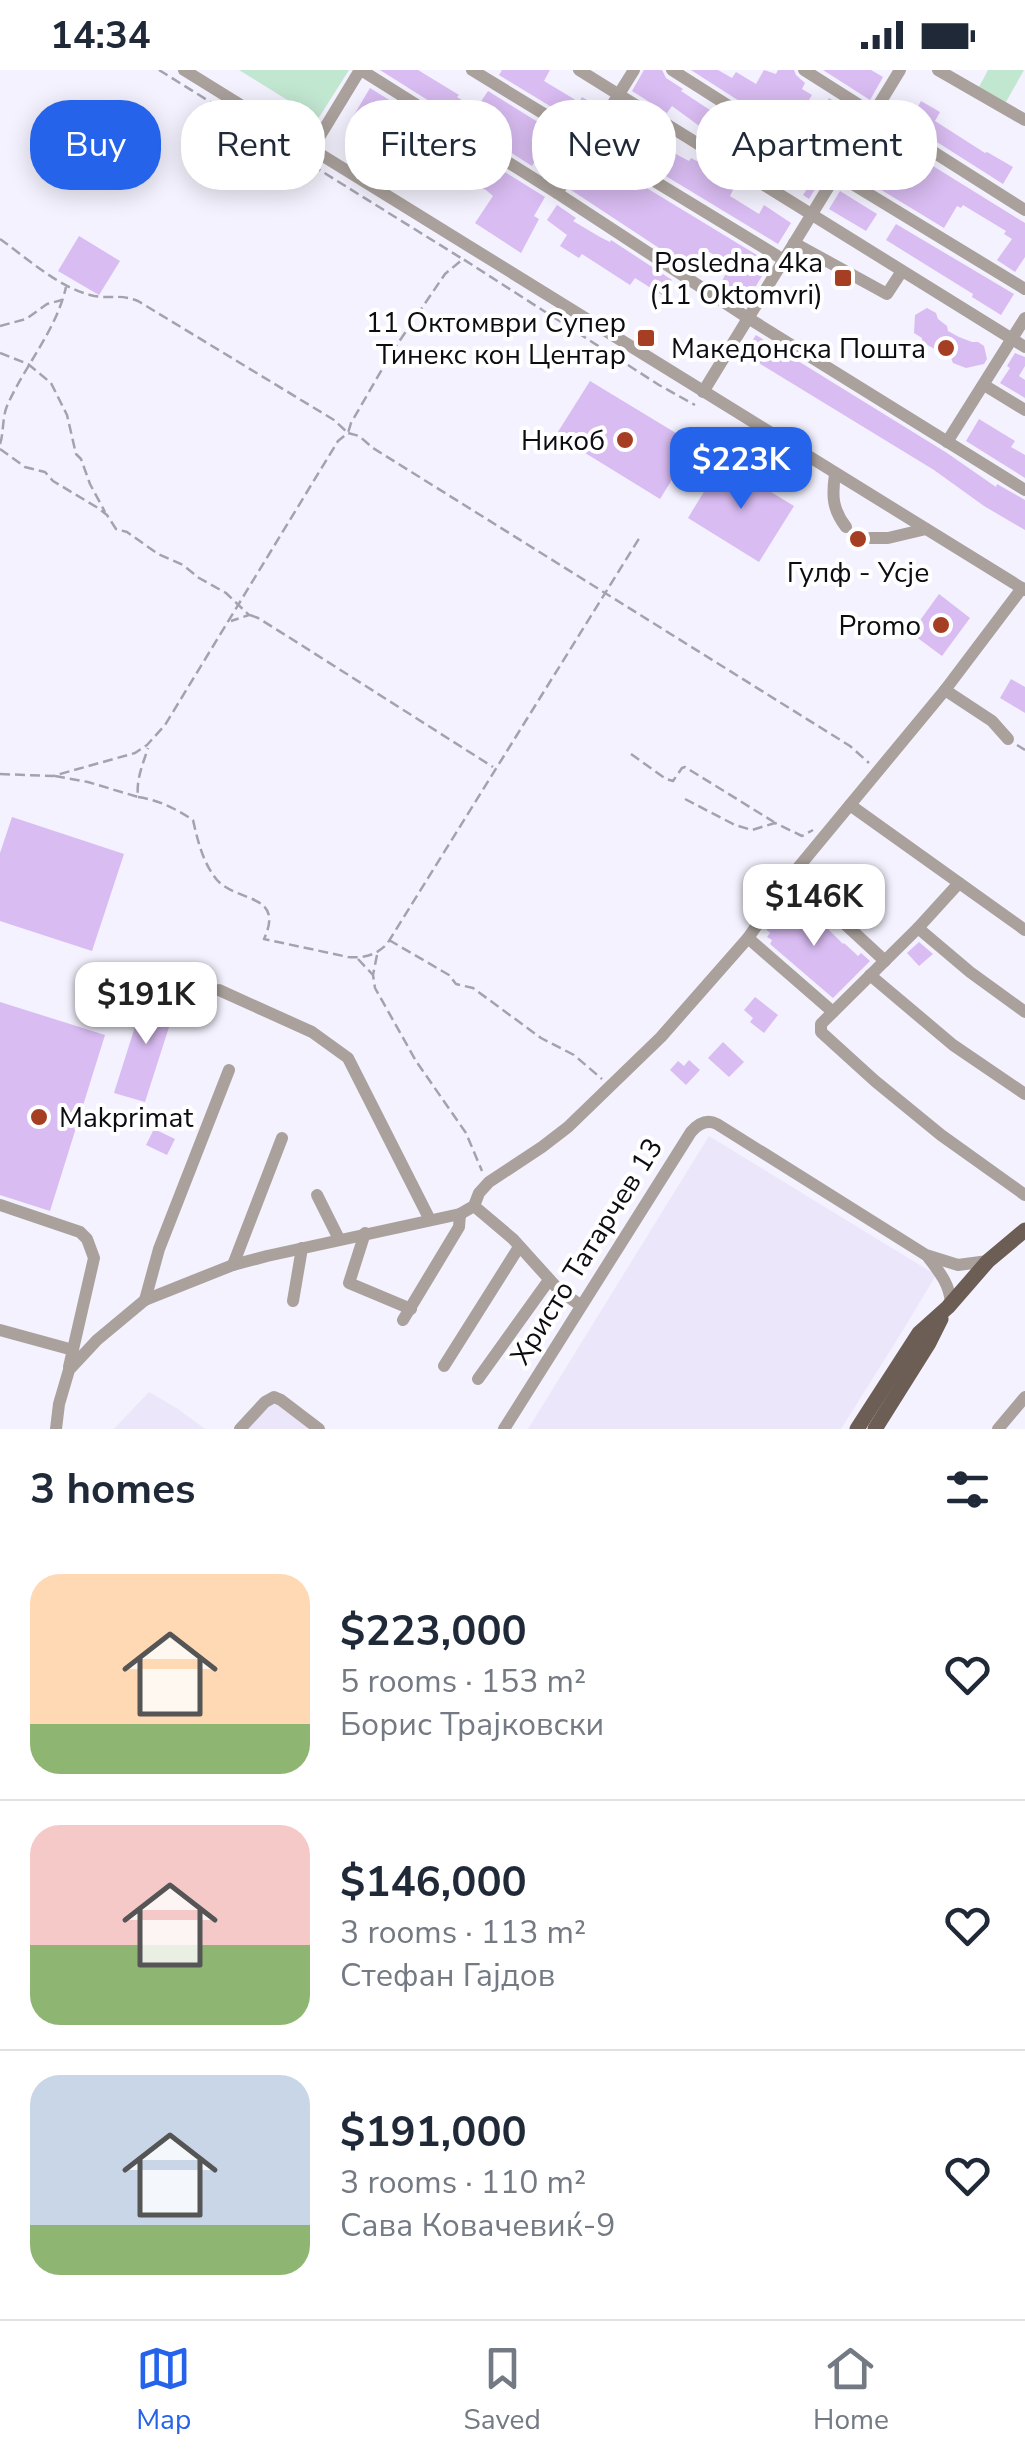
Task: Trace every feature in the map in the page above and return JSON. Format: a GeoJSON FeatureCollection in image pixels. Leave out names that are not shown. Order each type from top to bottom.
{"type":"FeatureCollection","features":[{"type":"Feature","properties":{"kind":"main road"},"geometry":{"type":"LineString","coordinates":[[857,1429],[919,1334],[988,1261],[1025,1230]]}},
{"type":"Feature","properties":{"kind":"main road"},"geometry":{"type":"LineString","coordinates":[[875,1429],[949,1305]]}},
{"type":"Feature","properties":{"kind":"street"},"geometry":{"type":"LineString","coordinates":[[184,70],[232,100]]}},
{"type":"Feature","properties":{"kind":"street"},"geometry":{"type":"LineString","coordinates":[[325,128],[360,70],[1025,490]]}},
{"type":"Feature","properties":{"kind":"street"},"geometry":{"type":"LineString","coordinates":[[472,70],[532,105]]}},
{"type":"Feature","properties":{"kind":"street"},"geometry":{"type":"LineString","coordinates":[[579,70],[1025,347]]}},
{"type":"Feature","properties":{"kind":"street"},"geometry":{"type":"LineString","coordinates":[[616,100],[634,70]]}},
{"type":"Feature","properties":{"kind":"street"},"geometry":{"type":"LineString","coordinates":[[672,70],[719,100]]}},
{"type":"Feature","properties":{"kind":"street"},"geometry":{"type":"LineString","coordinates":[[804,70],[851,100]]}},
{"type":"Feature","properties":{"kind":"street"},"geometry":{"type":"LineString","coordinates":[[882,100],[900,70]]}},
{"type":"Feature","properties":{"kind":"street"},"geometry":{"type":"LineString","coordinates":[[938,70],[1025,120]]}},
{"type":"Feature","properties":{"kind":"street"},"geometry":{"type":"LineString","coordinates":[[937,154],[1025,210]]}},
{"type":"Feature","properties":{"kind":"street"},"geometry":{"type":"LineString","coordinates":[[68,1370],[145,1300],[233,1265],[460,1214],[474,1206],[489,1182],[568,1128],[661,1036],[748,938],[792,875],[1023,589],[325,158]]}},
{"type":"Feature","properties":{"kind":"street"},"geometry":{"type":"LineString","coordinates":[[557,194],[560,190]]}},
{"type":"Feature","properties":{"kind":"street"},"geometry":{"type":"LineString","coordinates":[[671,190],[784,260]]}},
{"type":"Feature","properties":{"kind":"street"},"geometry":{"type":"LineString","coordinates":[[703,392],[826,190]]}},
{"type":"Feature","properties":{"kind":"street"},"geometry":{"type":"LineString","coordinates":[[862,190],[1025,290]]}},
{"type":"Feature","properties":{"kind":"street"},"geometry":{"type":"LineString","coordinates":[[794,243],[887,294],[902,271]]}},
{"type":"Feature","properties":{"kind":"street"},"geometry":{"type":"LineString","coordinates":[[947,442],[1025,318]]}},
{"type":"Feature","properties":{"kind":"street"},"geometry":{"type":"LineString","coordinates":[[984,384],[1025,410]]}},
{"type":"Feature","properties":{"kind":"street"},"geometry":{"type":"LineString","coordinates":[[835,474],[834,508],[846,527]]}},
{"type":"Feature","properties":{"kind":"street"},"geometry":{"type":"LineString","coordinates":[[870,538],[926,529]]}},
{"type":"Feature","properties":{"kind":"street"},"geometry":{"type":"LineString","coordinates":[[945,690],[992,721],[1008,739]]}},
{"type":"Feature","properties":{"kind":"street"},"geometry":{"type":"LineString","coordinates":[[850,806],[1025,930]]}},
{"type":"Feature","properties":{"kind":"street"},"geometry":{"type":"LineString","coordinates":[[792,875],[885,961]]}},
{"type":"Feature","properties":{"kind":"street"},"geometry":{"type":"LineString","coordinates":[[959,883],[820,1028],[823,1036],[888,1092],[1025,1195]]}},
{"type":"Feature","properties":{"kind":"street"},"geometry":{"type":"LineString","coordinates":[[918,928],[1025,1012]]}},
{"type":"Feature","properties":{"kind":"street"},"geometry":{"type":"LineString","coordinates":[[748,938],[833,1012]]}},
{"type":"Feature","properties":{"kind":"street"},"geometry":{"type":"LineString","coordinates":[[870,975],[953,1045],[1025,1094]]}},
{"type":"Feature","properties":{"kind":"street"},"geometry":{"type":"LineString","coordinates":[[218,990],[312,1032],[348,1058],[430,1220]]}},
{"type":"Feature","properties":{"kind":"street"},"geometry":{"type":"LineString","coordinates":[[145,1300],[159,1249],[230,1070]]}},
{"type":"Feature","properties":{"kind":"street","name":"Христо Татарчев 13"},"geometry":{"type":"LineString","coordinates":[[504,1429],[690,1132],[707,1122],[717,1124],[926,1256],[958,1265],[988,1261]]}},
{"type":"Feature","properties":{"kind":"street"},"geometry":{"type":"LineString","coordinates":[[233,1265],[282,1138]]}},
{"type":"Feature","properties":{"kind":"street"},"geometry":{"type":"LineString","coordinates":[[317,1195],[339,1240]]}},
{"type":"Feature","properties":{"kind":"street"},"geometry":{"type":"LineString","coordinates":[[0,1205],[80,1232],[94,1258],[52,1428]]}},
{"type":"Feature","properties":{"kind":"street"},"geometry":{"type":"LineString","coordinates":[[474,1206],[580,1306]]}},
{"type":"Feature","properties":{"kind":"street"},"geometry":{"type":"LineString","coordinates":[[364,1233],[349,1283],[407,1314],[459,1227],[460,1214]]}},
{"type":"Feature","properties":{"kind":"street"},"geometry":{"type":"LineString","coordinates":[[444,1366],[519,1247]]}},
{"type":"Feature","properties":{"kind":"street"},"geometry":{"type":"LineString","coordinates":[[294,1301],[302,1248]]}},
{"type":"Feature","properties":{"kind":"street","name":"Христо Татарчев 13"},"geometry":{"type":"LineString","coordinates":[[926,1256],[944,1277],[949,1305]]}},
{"type":"Feature","properties":{"kind":"street"},"geometry":{"type":"LineString","coordinates":[[478,1379],[549,1280]]}},
{"type":"Feature","properties":{"kind":"street"},"geometry":{"type":"LineString","coordinates":[[0,1330],[73,1350]]}},
{"type":"Feature","properties":{"kind":"street"},"geometry":{"type":"LineString","coordinates":[[240,1429],[264,1402],[274,1397],[319,1429]]}},
{"type":"Feature","properties":{"kind":"street"},"geometry":{"type":"LineString","coordinates":[[998,1429],[1025,1398]]}},
{"type":"Feature","properties":{"kind":"path"},"geometry":{"type":"LineString","coordinates":[[159,70],[695,405]]}},
{"type":"Feature","properties":{"kind":"path"},"geometry":{"type":"LineString","coordinates":[[0,239],[67,286],[94,296],[107,298],[118,294],[138,301],[334,420],[348,433],[850,746],[876,774]]}},
{"type":"Feature","properties":{"kind":"path"},"geometry":{"type":"LineString","coordinates":[[54,776],[136,754],[165,725],[338,440],[348,433],[392,352],[445,274],[463,259]]}},
{"type":"Feature","properties":{"kind":"path"},"geometry":{"type":"LineString","coordinates":[[67,286],[48,335],[4,411],[0,447],[108,516]]}},
{"type":"Feature","properties":{"kind":"path"},"geometry":{"type":"LineString","coordinates":[[0,326],[26,319],[64,298]]}},
{"type":"Feature","properties":{"kind":"path"},"geometry":{"type":"LineString","coordinates":[[0,352],[28,364],[52,383],[66,415],[76,454],[116,529],[226,593],[248,615],[496,768]]}},
{"type":"Feature","properties":{"kind":"path"},"geometry":{"type":"LineString","coordinates":[[489,1182],[466,1133],[416,1062],[376,988],[373,975],[377,953],[389,940],[640,537]]}},
{"type":"Feature","properties":{"kind":"path"},"geometry":{"type":"LineString","coordinates":[[229,622],[248,615]]}},
{"type":"Feature","properties":{"kind":"path"},"geometry":{"type":"LineString","coordinates":[[138,797],[137,787],[149,744]]}},
{"type":"Feature","properties":{"kind":"path"},"geometry":{"type":"LineString","coordinates":[[631,754],[672,781],[685,767],[802,836],[813,830]]}},
{"type":"Feature","properties":{"kind":"path"},"geometry":{"type":"LineString","coordinates":[[0,774],[88,782],[175,809],[193,820],[205,863],[219,882],[263,904],[269,914],[264,940],[356,958],[377,953]]}},
{"type":"Feature","properties":{"kind":"path"},"geometry":{"type":"LineString","coordinates":[[684,799],[736,826],[752,830],[775,822]]}},
{"type":"Feature","properties":{"kind":"path"},"geometry":{"type":"LineString","coordinates":[[389,940],[448,975],[456,984],[473,988],[542,1038],[574,1055],[610,1087]]}},
{"type":"Feature","properties":{"kind":"path"},"geometry":{"type":"LineString","coordinates":[[356,958],[373,975]]}},
{"type":"Feature","properties":{"kind":"shaded area"},"geometry":{"type":"Polygon","coordinates":[[[709,1136],[936,1275],[900,1335],[841,1429],[528,1429],[709,1136]]]}},
{"type":"Feature","properties":{"kind":"shaded area"},"geometry":{"type":"Polygon","coordinates":[[[149,1392],[178,1409],[205,1429],[114,1429],[149,1392]]]}},
{"type":"Feature","properties":{"kind":"shaded area"},"geometry":{"type":"Polygon","coordinates":[[[269,1398],[319,1429],[240,1429],[269,1398]]]}},
{"type":"Feature","properties":{"kind":"green space"},"geometry":{"type":"Polygon","coordinates":[[[239,70],[349,70],[325,108],[325,100],[287,100],[239,70]]]}},
{"type":"Feature","properties":{"kind":"green space"},"geometry":{"type":"Polygon","coordinates":[[[988,70],[1024,70],[1006,102],[979,87],[988,70]]]}},
{"type":"Feature","properties":{"kind":"building"},"geometry":{"type":"Polygon","coordinates":[[[380,70],[418,70],[462,100],[428,100],[380,70]]]}},
{"type":"Feature","properties":{"kind":"building"},"geometry":{"type":"Polygon","coordinates":[[[502,70],[550,70],[544,81],[576,100],[540,100],[499,75],[502,70]]]}},
{"type":"Feature","properties":{"kind":"building"},"geometry":{"type":"Polygon","coordinates":[[[644,70],[662,70],[666,78],[696,101],[696,124],[676,109],[676,100],[646,100],[632,91],[644,70]]]}},
{"type":"Feature","properties":{"kind":"building"},"geometry":{"type":"Polygon","coordinates":[[[691,70],[718,70],[732,78],[736,72],[756,84],[764,70],[776,74],[778,70],[794,70],[805,83],[802,89],[812,95],[809,100],[738,100],[691,70]]]}},
{"type":"Feature","properties":{"kind":"building"},"geometry":{"type":"Polygon","coordinates":[[[823,70],[871,70],[883,77],[870,100],[823,70]]]}},
{"type":"Feature","properties":{"kind":"building"},"geometry":{"type":"Polygon","coordinates":[[[370,88],[389,100],[363,100],[370,88]]]}},
{"type":"Feature","properties":{"kind":"building"},"geometry":{"type":"Polygon","coordinates":[[[488,91],[502,100],[482,100],[488,91]]]}},
{"type":"Feature","properties":{"kind":"building"},"geometry":{"type":"Polygon","coordinates":[[[512,106],[532,118],[532,166],[512,153],[512,106]]]}},
{"type":"Feature","properties":{"kind":"building"},"geometry":{"type":"Polygon","coordinates":[[[937,122],[1013,167],[1003,184],[937,142],[937,122]]]}},
{"type":"Feature","properties":{"kind":"building"},"geometry":{"type":"Polygon","coordinates":[[[676,154],[696,161],[696,190],[733,190],[730,196],[759,214],[764,205],[791,223],[778,244],[676,182],[676,154]]]}},
{"type":"Feature","properties":{"kind":"building"},"geometry":{"type":"Polygon","coordinates":[[[937,168],[1025,223],[1025,257],[1015,272],[997,260],[1012,239],[1004,234],[1006,231],[963,205],[957,206],[944,228],[881,190],[937,190],[937,168]]]}},
{"type":"Feature","properties":{"kind":"building"},"geometry":{"type":"Polygon","coordinates":[[[512,176],[545,197],[534,216],[539,219],[521,253],[475,223],[493,196],[486,190],[512,190],[512,176]]]}},
{"type":"Feature","properties":{"kind":"building"},"geometry":{"type":"Polygon","coordinates":[[[571,190],[650,190],[770,263],[745,304],[719,287],[730,265],[706,250],[694,271],[571,190]]]}},
{"type":"Feature","properties":{"kind":"building"},"geometry":{"type":"Polygon","coordinates":[[[840,191],[877,214],[866,231],[829,209],[840,191]]]}},
{"type":"Feature","properties":{"kind":"building"},"geometry":{"type":"Polygon","coordinates":[[[557,205],[576,218],[573,221],[611,240],[672,280],[662,295],[635,278],[630,285],[582,254],[579,258],[560,246],[567,235],[547,220],[557,205]]]}},
{"type":"Feature","properties":{"kind":"building"},"geometry":{"type":"Polygon","coordinates":[[[896,224],[1014,294],[1001,315],[886,240],[896,224]]]}},
{"type":"Feature","properties":{"kind":"building"},"geometry":{"type":"Polygon","coordinates":[[[79,236],[120,261],[99,295],[58,271],[79,236]]]}},
{"type":"Feature","properties":{"kind":"building"},"geometry":{"type":"Polygon","coordinates":[[[927,308],[936,313],[948,331],[984,346],[984,364],[966,368],[922,342],[914,333],[915,315],[927,308]]]}},
{"type":"Feature","properties":{"kind":"building"},"geometry":{"type":"Polygon","coordinates":[[[756,335],[996,487],[997,484],[1025,500],[1025,530],[744,354],[756,335]]]}},
{"type":"Feature","properties":{"kind":"building"},"geometry":{"type":"Polygon","coordinates":[[[1015,353],[1025,357],[1019,376],[1025,380],[1025,398],[1000,383],[1015,353]]]}},
{"type":"Feature","properties":{"kind":"building","name":"Никоб"},"geometry":{"type":"Polygon","coordinates":[[[590,381],[694,444],[660,499],[556,435],[590,381]]]}},
{"type":"Feature","properties":{"kind":"building"},"geometry":{"type":"Polygon","coordinates":[[[979,419],[1015,441],[1011,447],[1025,455],[1025,478],[966,441],[979,419]]]}},
{"type":"Feature","properties":{"kind":"building"},"geometry":{"type":"Polygon","coordinates":[[[722,462],[794,506],[759,562],[688,518],[722,462]]]}},
{"type":"Feature","properties":{"kind":"building","name":"Promo"},"geometry":{"type":"Polygon","coordinates":[[[939,594],[970,618],[942,656],[911,633],[939,594]]]}},
{"type":"Feature","properties":{"kind":"building"},"geometry":{"type":"Polygon","coordinates":[[[1011,679],[1025,687],[1025,713],[1000,698],[1011,679]]]}},
{"type":"Feature","properties":{"kind":"building"},"geometry":{"type":"Polygon","coordinates":[[[12,817],[124,854],[92,951],[0,921],[0,853],[12,817]]]}},
{"type":"Feature","properties":{"kind":"building"},"geometry":{"type":"Polygon","coordinates":[[[791,895],[803,906],[797,912],[812,926],[818,919],[843,944],[870,961],[833,998],[770,944],[772,940],[767,937],[770,933],[766,929],[791,895]]]}},
{"type":"Feature","properties":{"kind":"building"},"geometry":{"type":"Polygon","coordinates":[[[919,942],[933,954],[919,966],[907,953],[919,942]]]}},
{"type":"Feature","properties":{"kind":"building"},"geometry":{"type":"Polygon","coordinates":[[[146,992],[177,1002],[145,1102],[114,1093],[146,992]]]}},
{"type":"Feature","properties":{"kind":"building"},"geometry":{"type":"Polygon","coordinates":[[[755,997],[778,1015],[764,1033],[750,1022],[753,1018],[744,1010],[755,997]]]}},
{"type":"Feature","properties":{"kind":"building","name":"Makprimat"},"geometry":{"type":"Polygon","coordinates":[[[0,1002],[105,1035],[50,1211],[0,1195],[0,1002]]]}},
{"type":"Feature","properties":{"kind":"building"},"geometry":{"type":"Polygon","coordinates":[[[723,1042],[744,1062],[729,1077],[708,1058],[723,1042]]]}},
{"type":"Feature","properties":{"kind":"building"},"geometry":{"type":"Polygon","coordinates":[[[689,1060],[700,1070],[686,1085],[670,1070],[678,1061],[684,1066],[689,1060]]]}},
{"type":"Feature","properties":{"kind":"building"},"geometry":{"type":"Polygon","coordinates":[[[154,1129],[175,1139],[167,1155],[146,1145],[154,1129]]]}},
{"type":"Feature","properties":{"kind":"place","name":"Posledna 4ka (11 Oktomvri)"},"geometry":{"type":"Point","coordinates":[843,278]}},
{"type":"Feature","properties":{"kind":"place","name":"11 Октомври Супер Тинекс кон Центар"},"geometry":{"type":"Point","coordinates":[646,338]}},
{"type":"Feature","properties":{"kind":"place","name":"Македонска Пошта"},"geometry":{"type":"Point","coordinates":[946,348]}},
{"type":"Feature","properties":{"kind":"place","name":"Никоб"},"geometry":{"type":"Point","coordinates":[625,440]}},
{"type":"Feature","properties":{"kind":"place","name":"Гулф - Усје"},"geometry":{"type":"Point","coordinates":[858,539]}},
{"type":"Feature","properties":{"kind":"place","name":"Promo"},"geometry":{"type":"Point","coordinates":[941,625]}},
{"type":"Feature","properties":{"kind":"place","name":"Makprimat"},"geometry":{"type":"Point","coordinates":[39,1117]}}]}
